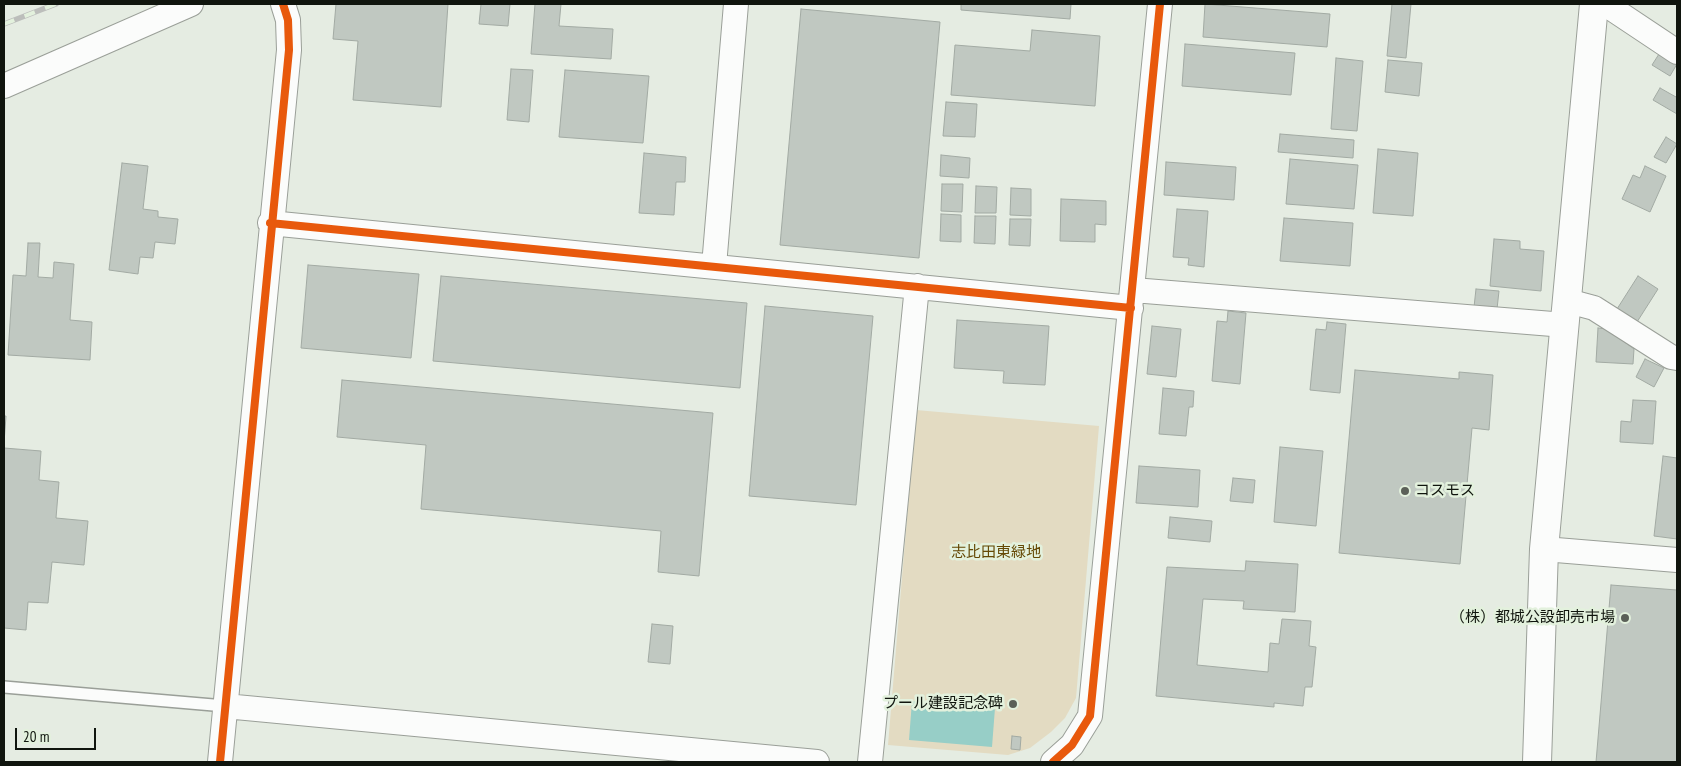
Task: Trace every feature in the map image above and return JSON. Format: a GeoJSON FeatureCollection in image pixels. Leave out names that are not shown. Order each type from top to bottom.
{"type":"FeatureCollection","features":[{"type":"Feature","properties":{"kind":"street"},"geometry":{"type":"LineString","coordinates":[[4,86],[191,4]]}},
{"type":"Feature","properties":{"kind":"street"},"geometry":{"type":"LineString","coordinates":[[220,762],[270,223],[289,50],[288,20],[283,4]]}},
{"type":"Feature","properties":{"kind":"street"},"geometry":{"type":"LineString","coordinates":[[714,266],[736,4]]}},
{"type":"Feature","properties":{"kind":"street"},"geometry":{"type":"LineString","coordinates":[[1053,762],[1072,745],[1090,716],[1160,4]]}},
{"type":"Feature","properties":{"kind":"street"},"geometry":{"type":"LineString","coordinates":[[1536,762],[1544,549],[1594,4]]}},
{"type":"Feature","properties":{"kind":"street"},"geometry":{"type":"LineString","coordinates":[[1605,4],[1677,52]]}},
{"type":"Feature","properties":{"kind":"street"},"geometry":{"type":"LineString","coordinates":[[270,223],[917,286],[1132,299],[1567,313],[1594,308],[1677,358]]}},
{"type":"Feature","properties":{"kind":"street"},"geometry":{"type":"LineString","coordinates":[[870,762],[917,286]]}},
{"type":"Feature","properties":{"kind":"street"},"geometry":{"type":"LineString","coordinates":[[1544,549],[1677,560]]}},
{"type":"Feature","properties":{"kind":"street"},"geometry":{"type":"LineString","coordinates":[[225,706],[817,762]]}},
{"type":"Feature","properties":{"kind":"lane"},"geometry":{"type":"LineString","coordinates":[[4,687],[225,706]]}},
{"type":"Feature","properties":{"kind":"green space","name":"志比田東緑地"},"geometry":{"type":"Polygon","coordinates":[[[916,410],[1099,426],[1076,698],[1065,718],[1051,732],[1030,748],[1008,755],[888,745],[916,410]]]}},
{"type":"Feature","properties":{"kind":"water"},"geometry":{"type":"Polygon","coordinates":[[[912,701],[995,708],[992,747],[909,740],[912,701]]]}},
{"type":"Feature","properties":{"kind":"building"},"geometry":{"type":"Polygon","coordinates":[[[336,4],[448,4],[441,107],[353,100],[358,41],[333,39],[336,4]]]}},
{"type":"Feature","properties":{"kind":"building"},"geometry":{"type":"Polygon","coordinates":[[[481,4],[510,4],[508,26],[479,24],[481,4]]]}},
{"type":"Feature","properties":{"kind":"building"},"geometry":{"type":"Polygon","coordinates":[[[535,4],[561,4],[559,26],[613,29],[611,59],[531,54],[535,4]]]}},
{"type":"Feature","properties":{"kind":"building"},"geometry":{"type":"Polygon","coordinates":[[[961,4],[1071,4],[1070,19],[961,10],[961,4]]]}},
{"type":"Feature","properties":{"kind":"building"},"geometry":{"type":"Polygon","coordinates":[[[1205,4],[1330,14],[1327,47],[1203,37],[1205,4]]]}},
{"type":"Feature","properties":{"kind":"building"},"geometry":{"type":"Polygon","coordinates":[[[1392,4],[1411,4],[1406,58],[1387,56],[1392,4]]]}},
{"type":"Feature","properties":{"kind":"building"},"geometry":{"type":"Polygon","coordinates":[[[801,9],[940,22],[919,258],[780,245],[801,9]]]}},
{"type":"Feature","properties":{"kind":"building"},"geometry":{"type":"Polygon","coordinates":[[[1032,30],[1100,36],[1095,106],[951,95],[955,45],[1030,51],[1032,30]]]}},
{"type":"Feature","properties":{"kind":"building"},"geometry":{"type":"Polygon","coordinates":[[[1185,44],[1295,53],[1291,95],[1182,86],[1185,44]]]}},
{"type":"Feature","properties":{"kind":"building"},"geometry":{"type":"Polygon","coordinates":[[[1659,54],[1677,64],[1670,76],[1652,65],[1659,54]]]}},
{"type":"Feature","properties":{"kind":"building"},"geometry":{"type":"Polygon","coordinates":[[[1336,58],[1363,61],[1357,131],[1331,129],[1336,58]]]}},
{"type":"Feature","properties":{"kind":"building"},"geometry":{"type":"Polygon","coordinates":[[[1388,60],[1422,63],[1419,96],[1385,92],[1388,60]]]}},
{"type":"Feature","properties":{"kind":"building"},"geometry":{"type":"Polygon","coordinates":[[[511,69],[533,70],[529,122],[507,120],[511,69]]]}},
{"type":"Feature","properties":{"kind":"building"},"geometry":{"type":"Polygon","coordinates":[[[565,70],[649,76],[643,143],[559,137],[565,70]]]}},
{"type":"Feature","properties":{"kind":"building"},"geometry":{"type":"Polygon","coordinates":[[[1660,88],[1676,97],[1677,95],[1677,114],[1653,100],[1660,88]]]}},
{"type":"Feature","properties":{"kind":"building"},"geometry":{"type":"Polygon","coordinates":[[[946,102],[977,104],[975,137],[943,136],[946,102]]]}},
{"type":"Feature","properties":{"kind":"building"},"geometry":{"type":"Polygon","coordinates":[[[1280,134],[1354,140],[1353,158],[1278,152],[1280,134]]]}},
{"type":"Feature","properties":{"kind":"building"},"geometry":{"type":"Polygon","coordinates":[[[1666,137],[1677,144],[1666,163],[1654,157],[1666,137]]]}},
{"type":"Feature","properties":{"kind":"building"},"geometry":{"type":"Polygon","coordinates":[[[1378,149],[1418,153],[1413,216],[1373,213],[1378,149]]]}},
{"type":"Feature","properties":{"kind":"building"},"geometry":{"type":"Polygon","coordinates":[[[644,153],[686,157],[685,182],[676,182],[674,215],[639,213],[644,153]]]}},
{"type":"Feature","properties":{"kind":"building"},"geometry":{"type":"Polygon","coordinates":[[[941,155],[970,158],[969,178],[940,176],[941,155]]]}},
{"type":"Feature","properties":{"kind":"building"},"geometry":{"type":"Polygon","coordinates":[[[1290,159],[1358,165],[1354,209],[1286,204],[1290,159]]]}},
{"type":"Feature","properties":{"kind":"building"},"geometry":{"type":"Polygon","coordinates":[[[1166,162],[1236,167],[1234,200],[1164,195],[1166,162]]]}},
{"type":"Feature","properties":{"kind":"building"},"geometry":{"type":"Polygon","coordinates":[[[122,163],[148,166],[143,209],[158,211],[158,217],[178,219],[175,244],[155,242],[153,258],[140,257],[138,274],[109,270],[122,163]]]}},
{"type":"Feature","properties":{"kind":"building"},"geometry":{"type":"Polygon","coordinates":[[[1645,166],[1666,176],[1650,212],[1622,199],[1633,175],[1640,178],[1645,166]]]}},
{"type":"Feature","properties":{"kind":"building"},"geometry":{"type":"Polygon","coordinates":[[[942,184],[963,184],[962,212],[941,211],[942,184]]]}},
{"type":"Feature","properties":{"kind":"building"},"geometry":{"type":"Polygon","coordinates":[[[976,186],[997,187],[996,213],[975,213],[976,186]]]}},
{"type":"Feature","properties":{"kind":"building"},"geometry":{"type":"Polygon","coordinates":[[[1011,188],[1031,189],[1031,216],[1010,215],[1011,188]]]}},
{"type":"Feature","properties":{"kind":"building"},"geometry":{"type":"Polygon","coordinates":[[[1061,199],[1106,201],[1106,225],[1095,224],[1095,242],[1060,241],[1061,199]]]}},
{"type":"Feature","properties":{"kind":"building"},"geometry":{"type":"Polygon","coordinates":[[[1177,209],[1208,211],[1204,267],[1188,265],[1189,258],[1173,257],[1177,209]]]}},
{"type":"Feature","properties":{"kind":"building"},"geometry":{"type":"Polygon","coordinates":[[[941,214],[961,215],[961,242],[940,241],[941,214]]]}},
{"type":"Feature","properties":{"kind":"building"},"geometry":{"type":"Polygon","coordinates":[[[975,216],[996,216],[995,244],[974,243],[975,216]]]}},
{"type":"Feature","properties":{"kind":"building"},"geometry":{"type":"Polygon","coordinates":[[[1284,218],[1353,223],[1350,266],[1280,261],[1284,218]]]}},
{"type":"Feature","properties":{"kind":"building"},"geometry":{"type":"Polygon","coordinates":[[[1010,219],[1031,219],[1030,246],[1009,245],[1010,219]]]}},
{"type":"Feature","properties":{"kind":"building"},"geometry":{"type":"Polygon","coordinates":[[[1494,239],[1520,241],[1520,249],[1544,251],[1541,291],[1490,286],[1494,239]]]}},
{"type":"Feature","properties":{"kind":"building"},"geometry":{"type":"Polygon","coordinates":[[[28,243],[40,243],[38,277],[53,278],[54,262],[74,264],[70,320],[92,322],[90,360],[8,355],[13,275],[26,276],[28,243]]]}},
{"type":"Feature","properties":{"kind":"building"},"geometry":{"type":"Polygon","coordinates":[[[308,265],[419,274],[411,358],[301,348],[308,265]]]}},
{"type":"Feature","properties":{"kind":"building"},"geometry":{"type":"Polygon","coordinates":[[[441,276],[747,303],[740,388],[433,361],[441,276]]]}},
{"type":"Feature","properties":{"kind":"building"},"geometry":{"type":"Polygon","coordinates":[[[1638,276],[1658,289],[1637,322],[1617,309],[1638,276]]]}},
{"type":"Feature","properties":{"kind":"building"},"geometry":{"type":"Polygon","coordinates":[[[1476,289],[1499,291],[1497,309],[1474,307],[1476,289]]]}},
{"type":"Feature","properties":{"kind":"building"},"geometry":{"type":"Polygon","coordinates":[[[765,306],[873,316],[856,505],[749,496],[765,306]]]}},
{"type":"Feature","properties":{"kind":"building"},"geometry":{"type":"Polygon","coordinates":[[[1228,311],[1246,313],[1240,384],[1212,381],[1217,321],[1227,322],[1228,311]]]}},
{"type":"Feature","properties":{"kind":"building"},"geometry":{"type":"Polygon","coordinates":[[[957,320],[1049,326],[1045,385],[1003,383],[1004,371],[954,368],[957,320]]]}},
{"type":"Feature","properties":{"kind":"building"},"geometry":{"type":"Polygon","coordinates":[[[1327,322],[1346,324],[1340,393],[1310,390],[1316,329],[1326,330],[1327,322]]]}},
{"type":"Feature","properties":{"kind":"building"},"geometry":{"type":"Polygon","coordinates":[[[1152,326],[1181,329],[1176,377],[1147,374],[1152,326]]]}},
{"type":"Feature","properties":{"kind":"building"},"geometry":{"type":"Polygon","coordinates":[[[1598,328],[1607,329],[1634,349],[1633,364],[1596,362],[1598,328]]]}},
{"type":"Feature","properties":{"kind":"building"},"geometry":{"type":"Polygon","coordinates":[[[1645,359],[1664,368],[1654,387],[1636,377],[1645,359]]]}},
{"type":"Feature","properties":{"kind":"building","name":"コスモス"},"geometry":{"type":"Polygon","coordinates":[[[1355,370],[1459,379],[1459,372],[1493,375],[1489,430],[1472,428],[1460,564],[1339,553],[1355,370]]]}},
{"type":"Feature","properties":{"kind":"building"},"geometry":{"type":"Polygon","coordinates":[[[342,380],[713,413],[699,576],[658,572],[661,531],[421,509],[426,445],[337,437],[342,380]]]}},
{"type":"Feature","properties":{"kind":"building"},"geometry":{"type":"Polygon","coordinates":[[[1163,388],[1194,391],[1193,407],[1189,407],[1186,436],[1159,434],[1163,388]]]}},
{"type":"Feature","properties":{"kind":"building"},"geometry":{"type":"Polygon","coordinates":[[[1633,400],[1656,401],[1653,444],[1620,442],[1621,421],[1631,422],[1633,400]]]}},
{"type":"Feature","properties":{"kind":"building"},"geometry":{"type":"Polygon","coordinates":[[[4,416],[6,416],[4,443],[4,416]]]}},
{"type":"Feature","properties":{"kind":"building"},"geometry":{"type":"Polygon","coordinates":[[[1280,447],[1323,451],[1316,526],[1274,522],[1280,447]]]}},
{"type":"Feature","properties":{"kind":"building"},"geometry":{"type":"Polygon","coordinates":[[[4,448],[41,451],[39,480],[59,482],[56,518],[88,521],[84,565],[52,562],[48,603],[28,602],[26,630],[4,628],[4,448]]]}},
{"type":"Feature","properties":{"kind":"building"},"geometry":{"type":"Polygon","coordinates":[[[1663,456],[1677,458],[1677,539],[1654,536],[1663,456]]]}},
{"type":"Feature","properties":{"kind":"building"},"geometry":{"type":"Polygon","coordinates":[[[1139,466],[1200,470],[1198,507],[1136,503],[1139,466]]]}},
{"type":"Feature","properties":{"kind":"building"},"geometry":{"type":"Polygon","coordinates":[[[1233,478],[1255,480],[1253,503],[1230,501],[1233,478]]]}},
{"type":"Feature","properties":{"kind":"building"},"geometry":{"type":"Polygon","coordinates":[[[1170,517],[1212,521],[1210,542],[1168,538],[1170,517]]]}},
{"type":"Feature","properties":{"kind":"building"},"geometry":{"type":"Polygon","coordinates":[[[1246,561],[1298,564],[1295,612],[1243,609],[1244,601],[1203,599],[1197,665],[1268,672],[1270,643],[1279,644],[1282,619],[1311,621],[1309,646],[1316,647],[1312,687],[1305,687],[1303,706],[1274,703],[1274,707],[1156,696],[1167,567],[1245,571],[1246,561]]]}},
{"type":"Feature","properties":{"kind":"building","name":"（株）都城公設卸売市場"},"geometry":{"type":"Polygon","coordinates":[[[1611,585],[1677,590],[1677,762],[1596,762],[1611,585]]]}},
{"type":"Feature","properties":{"kind":"building"},"geometry":{"type":"Polygon","coordinates":[[[652,624],[673,626],[670,664],[648,662],[652,624]]]}},
{"type":"Feature","properties":{"kind":"building"},"geometry":{"type":"Polygon","coordinates":[[[1012,736],[1021,737],[1020,750],[1011,749],[1012,736]]]}},
{"type":"Feature","properties":{"kind":"railway"},"geometry":{"type":"LineString","coordinates":[[4,24],[56,4]]}},
{"type":"Feature","properties":{"kind":"cycle path"},"geometry":{"type":"LineString","coordinates":[[220,762],[289,50],[288,20],[283,4]]}},
{"type":"Feature","properties":{"kind":"cycle path"},"geometry":{"type":"LineString","coordinates":[[1053,762],[1072,745],[1090,716],[1160,4]]}},
{"type":"Feature","properties":{"kind":"cycle path"},"geometry":{"type":"LineString","coordinates":[[270,223],[1131,308]]}},
{"type":"Feature","properties":{"kind":"place","name":"コスモス"},"geometry":{"type":"Point","coordinates":[1405,491]}},
{"type":"Feature","properties":{"kind":"place","name":"（株）都城公設卸売市場"},"geometry":{"type":"Point","coordinates":[1625,618]}},
{"type":"Feature","properties":{"kind":"place","name":"プール建設記念碑"},"geometry":{"type":"Point","coordinates":[1013,704]}}]}
